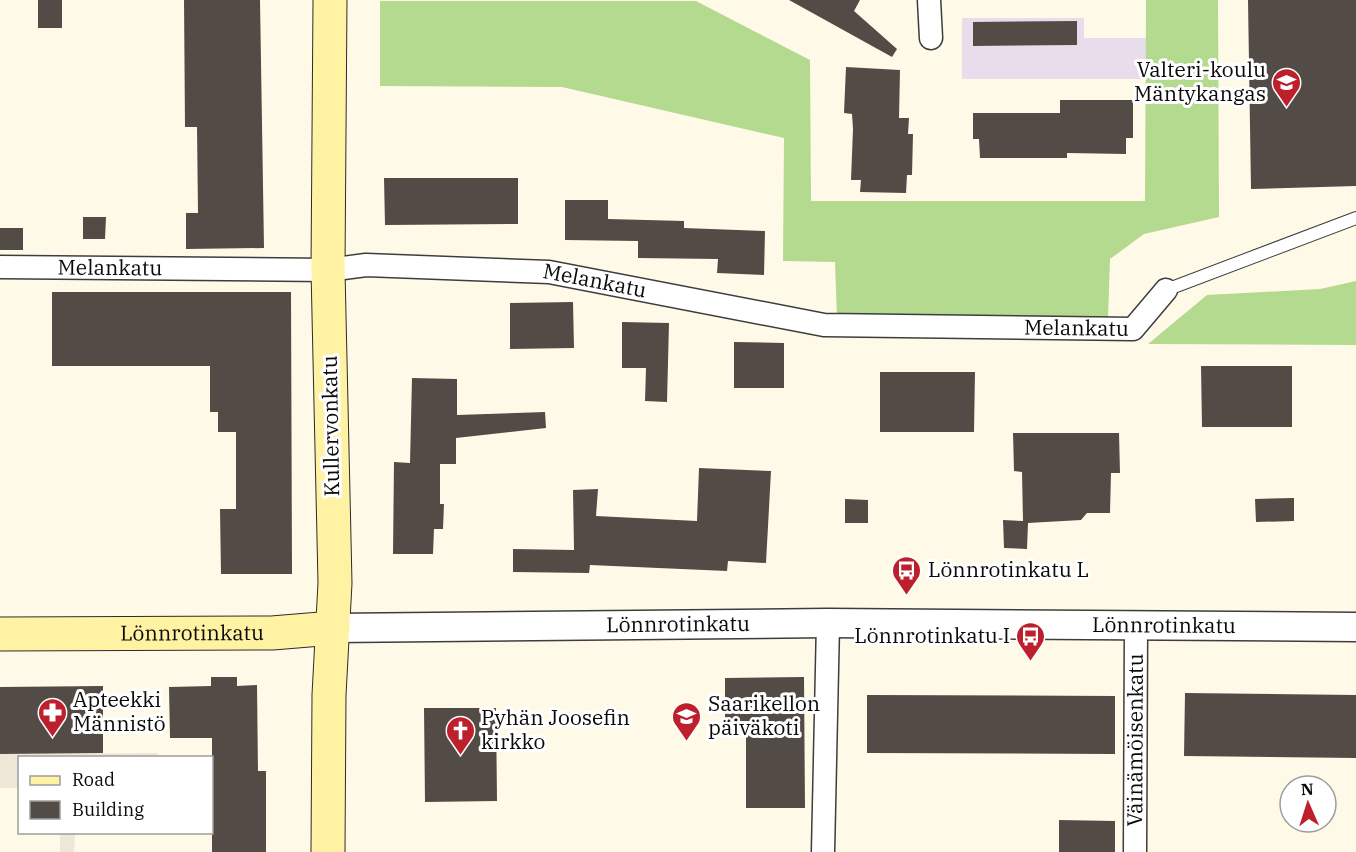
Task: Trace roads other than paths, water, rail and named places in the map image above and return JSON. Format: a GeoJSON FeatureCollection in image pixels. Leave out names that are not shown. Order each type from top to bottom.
{"type":"FeatureCollection","features":[{"type":"Feature","properties":{"kind":"main road","name":"Kullervonkatu"},"geometry":{"type":"LineString","coordinates":[[328,852],[335,583],[328,270],[330,0]]}},
{"type":"Feature","properties":{"kind":"main road","name":"Lönnrotinkatu"},"geometry":{"type":"LineString","coordinates":[[0,634],[272,633],[333,628]]}},
{"type":"Feature","properties":{"kind":"street"},"geometry":{"type":"LineString","coordinates":[[929,0],[931,38]]}},
{"type":"Feature","properties":{"kind":"street","name":"Melankatu"},"geometry":{"type":"LineString","coordinates":[[0,267],[328,270],[366,266],[549,272],[836,325],[1133,329],[1166,290]]}},
{"type":"Feature","properties":{"kind":"street"},"geometry":{"type":"LineString","coordinates":[[823,852],[828,623]]}},
{"type":"Feature","properties":{"kind":"street","name":"Lönnrotinkatu"},"geometry":{"type":"LineString","coordinates":[[333,628],[828,623],[1356,627]]}},
{"type":"Feature","properties":{"kind":"street","name":"Väinämöisenkatu"},"geometry":{"type":"LineString","coordinates":[[1135,852],[1136,627]]}},
{"type":"Feature","properties":{"kind":"lane"},"geometry":{"type":"LineString","coordinates":[[1166,290],[1356,218]]}},
{"type":"Feature","properties":{"kind":"place","name":"Valteri-koulu Mäntykangas"},"geometry":{"type":"Point","coordinates":[1287,108]}},
{"type":"Feature","properties":{"kind":"place","name":"Lönnrotinkatu L"},"geometry":{"type":"Point","coordinates":[907,596]}},
{"type":"Feature","properties":{"kind":"place","name":"Lönnrotinkatu I"},"geometry":{"type":"Point","coordinates":[1031,662]}},
{"type":"Feature","properties":{"kind":"place","name":"Apteekki Männistö"},"geometry":{"type":"Point","coordinates":[52,738]}},
{"type":"Feature","properties":{"kind":"place","name":"Saarikellon päiväkoti"},"geometry":{"type":"Point","coordinates":[687,742]}},
{"type":"Feature","properties":{"kind":"place","name":"Pyhän Joosefin kirkko"},"geometry":{"type":"Point","coordinates":[460,756]}}]}
